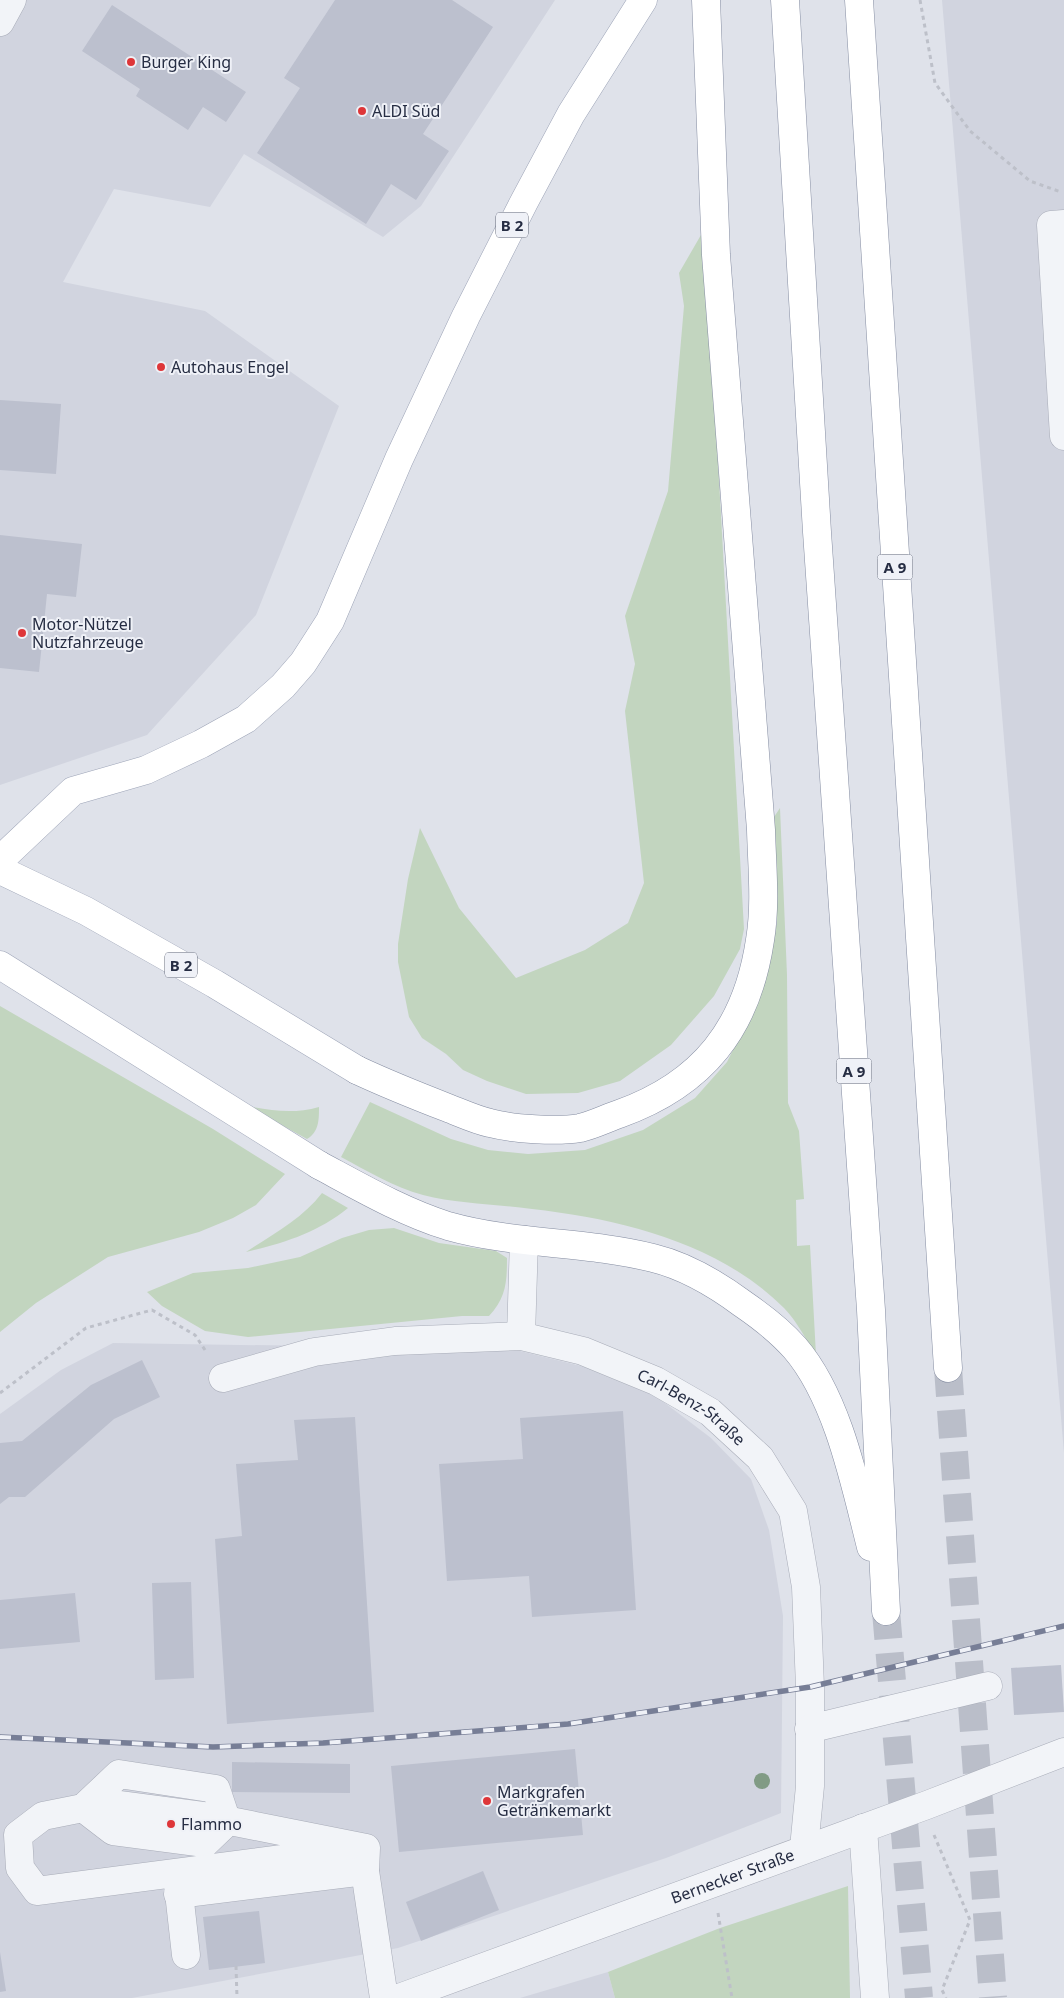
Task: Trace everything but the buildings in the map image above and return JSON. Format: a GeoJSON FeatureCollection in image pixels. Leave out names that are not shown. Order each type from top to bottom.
{"type":"FeatureCollection","features":[{"type":"Feature","properties":{"kind":"main road","name":"B 2"},"geometry":{"type":"LineString","coordinates":[[0,860],[73,791],[146,770],[201,744],[246,719],[283,686],[303,663],[330,622],[399,459],[466,316],[524,202],[572,114],[643,0]]}},
{"type":"Feature","properties":{"kind":"main road","name":"B 2"},"geometry":{"type":"LineString","coordinates":[[0,870],[86,911],[215,984],[357,1070],[401,1090],[490,1123],[532,1129],[580,1128],[637,1107],[675,1088],[699,1070],[721,1045],[740,1009],[752,974],[760,940],[764,894],[761,830],[717,264],[706,0]]}},
{"type":"Feature","properties":{"kind":"main road","name":"A 9"},"geometry":{"type":"LineString","coordinates":[[524,1240],[653,1258],[692,1271],[732,1295],[769,1322],[796,1348],[824,1394],[850,1462],[886,1611],[871,1310],[817,541],[785,0]]}},
{"type":"Feature","properties":{"kind":"main road","name":"A 9"},"geometry":{"type":"LineString","coordinates":[[859,0],[884,409],[934,1133],[948,1368]]}},
{"type":"Feature","properties":{"kind":"main road"},"geometry":{"type":"LineString","coordinates":[[0,965],[319,1165],[397,1205],[448,1226],[524,1240]]}},
{"type":"Feature","properties":{"kind":"street"},"geometry":{"type":"LineString","coordinates":[[0,22],[12,0]]}},
{"type":"Feature","properties":{"kind":"street"},"geometry":{"type":"LineString","coordinates":[[1064,224],[1051,225],[1064,436]]}},
{"type":"Feature","properties":{"kind":"street"},"geometry":{"type":"LineString","coordinates":[[522,1336],[524,1240]]}},
{"type":"Feature","properties":{"kind":"street","name":"Carl-Benz-Straße"},"geometry":{"type":"LineString","coordinates":[[223,1378],[314,1352],[395,1341],[522,1336],[584,1351],[656,1381],[710,1412],[760,1458],[793,1511],[806,1587],[810,1687],[810,1786],[804,1848]]}},
{"type":"Feature","properties":{"kind":"street"},"geometry":{"type":"LineString","coordinates":[[809,1729],[988,1686]]}},
{"type":"Feature","properties":{"kind":"street","name":"Bernecker Straße"},"geometry":{"type":"LineString","coordinates":[[399,1998],[804,1848],[927,1805],[1064,1752]]}},
{"type":"Feature","properties":{"kind":"street"},"geometry":{"type":"LineString","coordinates":[[119,1805],[227,1822],[365,1860],[177,1883],[37,1891],[20,1868],[18,1835],[43,1816],[83,1808],[119,1805]]}},
{"type":"Feature","properties":{"kind":"street"},"geometry":{"type":"LineString","coordinates":[[863,1828],[875,1998]]}},
{"type":"Feature","properties":{"kind":"street"},"geometry":{"type":"LineString","coordinates":[[365,1860],[384,1998]]}},
{"type":"Feature","properties":{"kind":"street"},"geometry":{"type":"LineString","coordinates":[[177,1883],[186,1955]]}},
{"type":"Feature","properties":{"kind":"path"},"geometry":{"type":"LineString","coordinates":[[920,0],[935,83],[970,131],[1030,181],[1064,194]]}},
{"type":"Feature","properties":{"kind":"path"},"geometry":{"type":"LineString","coordinates":[[0,1393],[86,1328],[152,1310],[195,1334],[223,1378]]}},
{"type":"Feature","properties":{"kind":"path"},"geometry":{"type":"LineString","coordinates":[[927,1805],[935,1841],[970,1920],[942,1990],[946,1998]]}},
{"type":"Feature","properties":{"kind":"path"},"geometry":{"type":"LineString","coordinates":[[712,1883],[732,1998]]}},
{"type":"Feature","properties":{"kind":"path"},"geometry":{"type":"LineString","coordinates":[[236,1966],[237,1998]]}},
{"type":"Feature","properties":{"kind":"shaded area"},"geometry":{"type":"Polygon","coordinates":[[[0,0],[555,0],[421,206],[383,237],[244,154],[210,207],[114,189],[63,282],[205,311],[339,406],[256,615],[147,735],[0,785],[0,0]]]}},
{"type":"Feature","properties":{"kind":"shaded area"},"geometry":{"type":"Polygon","coordinates":[[[942,0],[1064,0],[1064,1453],[942,0]]]}},
{"type":"Feature","properties":{"kind":"shaded area"},"geometry":{"type":"Polygon","coordinates":[[[113,1343],[512,1349],[585,1367],[657,1397],[711,1438],[751,1479],[769,1530],[783,1616],[781,1813],[666,1858],[398,1948],[132,1998],[0,1998],[0,1414],[61,1370],[113,1343]]]}},
{"type":"Feature","properties":{"kind":"shaded area"},"geometry":{"type":"Polygon","coordinates":[[[608,1972],[615,1998],[520,1998],[608,1972]]]}},
{"type":"Feature","properties":{"kind":"green space"},"geometry":{"type":"Polygon","coordinates":[[[705,228],[744,929],[740,949],[714,996],[671,1045],[620,1081],[578,1093],[526,1094],[487,1081],[463,1070],[446,1054],[422,1038],[409,1017],[398,962],[398,944],[408,879],[420,828],[459,908],[516,978],[585,950],[628,923],[644,883],[625,711],[635,664],[625,616],[668,491],[684,306],[679,273],[705,228]]]}},
{"type":"Feature","properties":{"kind":"green space"},"geometry":{"type":"Polygon","coordinates":[[[780,808],[787,975],[788,1103],[799,1131],[804,1199],[796,1200],[797,1246],[810,1245],[816,1355],[784,1308],[758,1285],[730,1267],[699,1251],[667,1238],[634,1228],[566,1213],[450,1200],[423,1195],[391,1183],[341,1157],[370,1102],[451,1139],[488,1150],[528,1154],[585,1150],[643,1130],[695,1098],[727,1062],[757,1002],[777,923],[774,817],[780,808]]]}},
{"type":"Feature","properties":{"kind":"green space"},"geometry":{"type":"Polygon","coordinates":[[[0,1006],[213,1129],[285,1174],[256,1205],[233,1218],[199,1232],[108,1257],[36,1303],[0,1332],[0,1006]]]}},
{"type":"Feature","properties":{"kind":"green space"},"geometry":{"type":"Polygon","coordinates":[[[247,1106],[283,1111],[319,1107],[316,1129],[307,1139],[247,1106]]]}},
{"type":"Feature","properties":{"kind":"green space"},"geometry":{"type":"Polygon","coordinates":[[[322,1193],[348,1208],[312,1231],[274,1245],[246,1252],[296,1218],[322,1193]]]}},
{"type":"Feature","properties":{"kind":"green space"},"geometry":{"type":"Polygon","coordinates":[[[394,1228],[439,1243],[496,1251],[507,1258],[507,1275],[502,1296],[489,1316],[462,1316],[248,1337],[205,1331],[162,1306],[147,1292],[193,1273],[248,1268],[300,1257],[342,1238],[369,1230],[394,1228]]]}},
{"type":"Feature","properties":{"kind":"green space"},"geometry":{"type":"Polygon","coordinates":[[[848,1886],[850,1998],[615,1998],[608,1972],[720,1928],[848,1886]]]}},
{"type":"Feature","properties":{"kind":"tunnel"},"geometry":{"type":"LineString","coordinates":[[948,1368],[993,1998]]}},
{"type":"Feature","properties":{"kind":"tunnel"},"geometry":{"type":"LineString","coordinates":[[886,1611],[919,1998]]}},
{"type":"Feature","properties":{"kind":"railway"},"geometry":{"type":"LineString","coordinates":[[0,1737],[213,1747],[323,1743],[568,1724],[810,1687],[1064,1626]]}},
{"type":"Feature","properties":{"kind":"place","name":"Burger King"},"geometry":{"type":"Point","coordinates":[131,62]}},
{"type":"Feature","properties":{"kind":"place","name":"ALDI Süd"},"geometry":{"type":"Point","coordinates":[362,111]}},
{"type":"Feature","properties":{"kind":"place","name":"Autohaus Engel"},"geometry":{"type":"Point","coordinates":[161,367]}},
{"type":"Feature","properties":{"kind":"place","name":"Motor-Nützel Nutzfahrzeuge"},"geometry":{"type":"Point","coordinates":[22,633]}},
{"type":"Feature","properties":{"kind":"place","name":"Markgrafen Getränkemarkt"},"geometry":{"type":"Point","coordinates":[487,1801]}},
{"type":"Feature","properties":{"kind":"place","name":"Flammo"},"geometry":{"type":"Point","coordinates":[171,1824]}}]}
